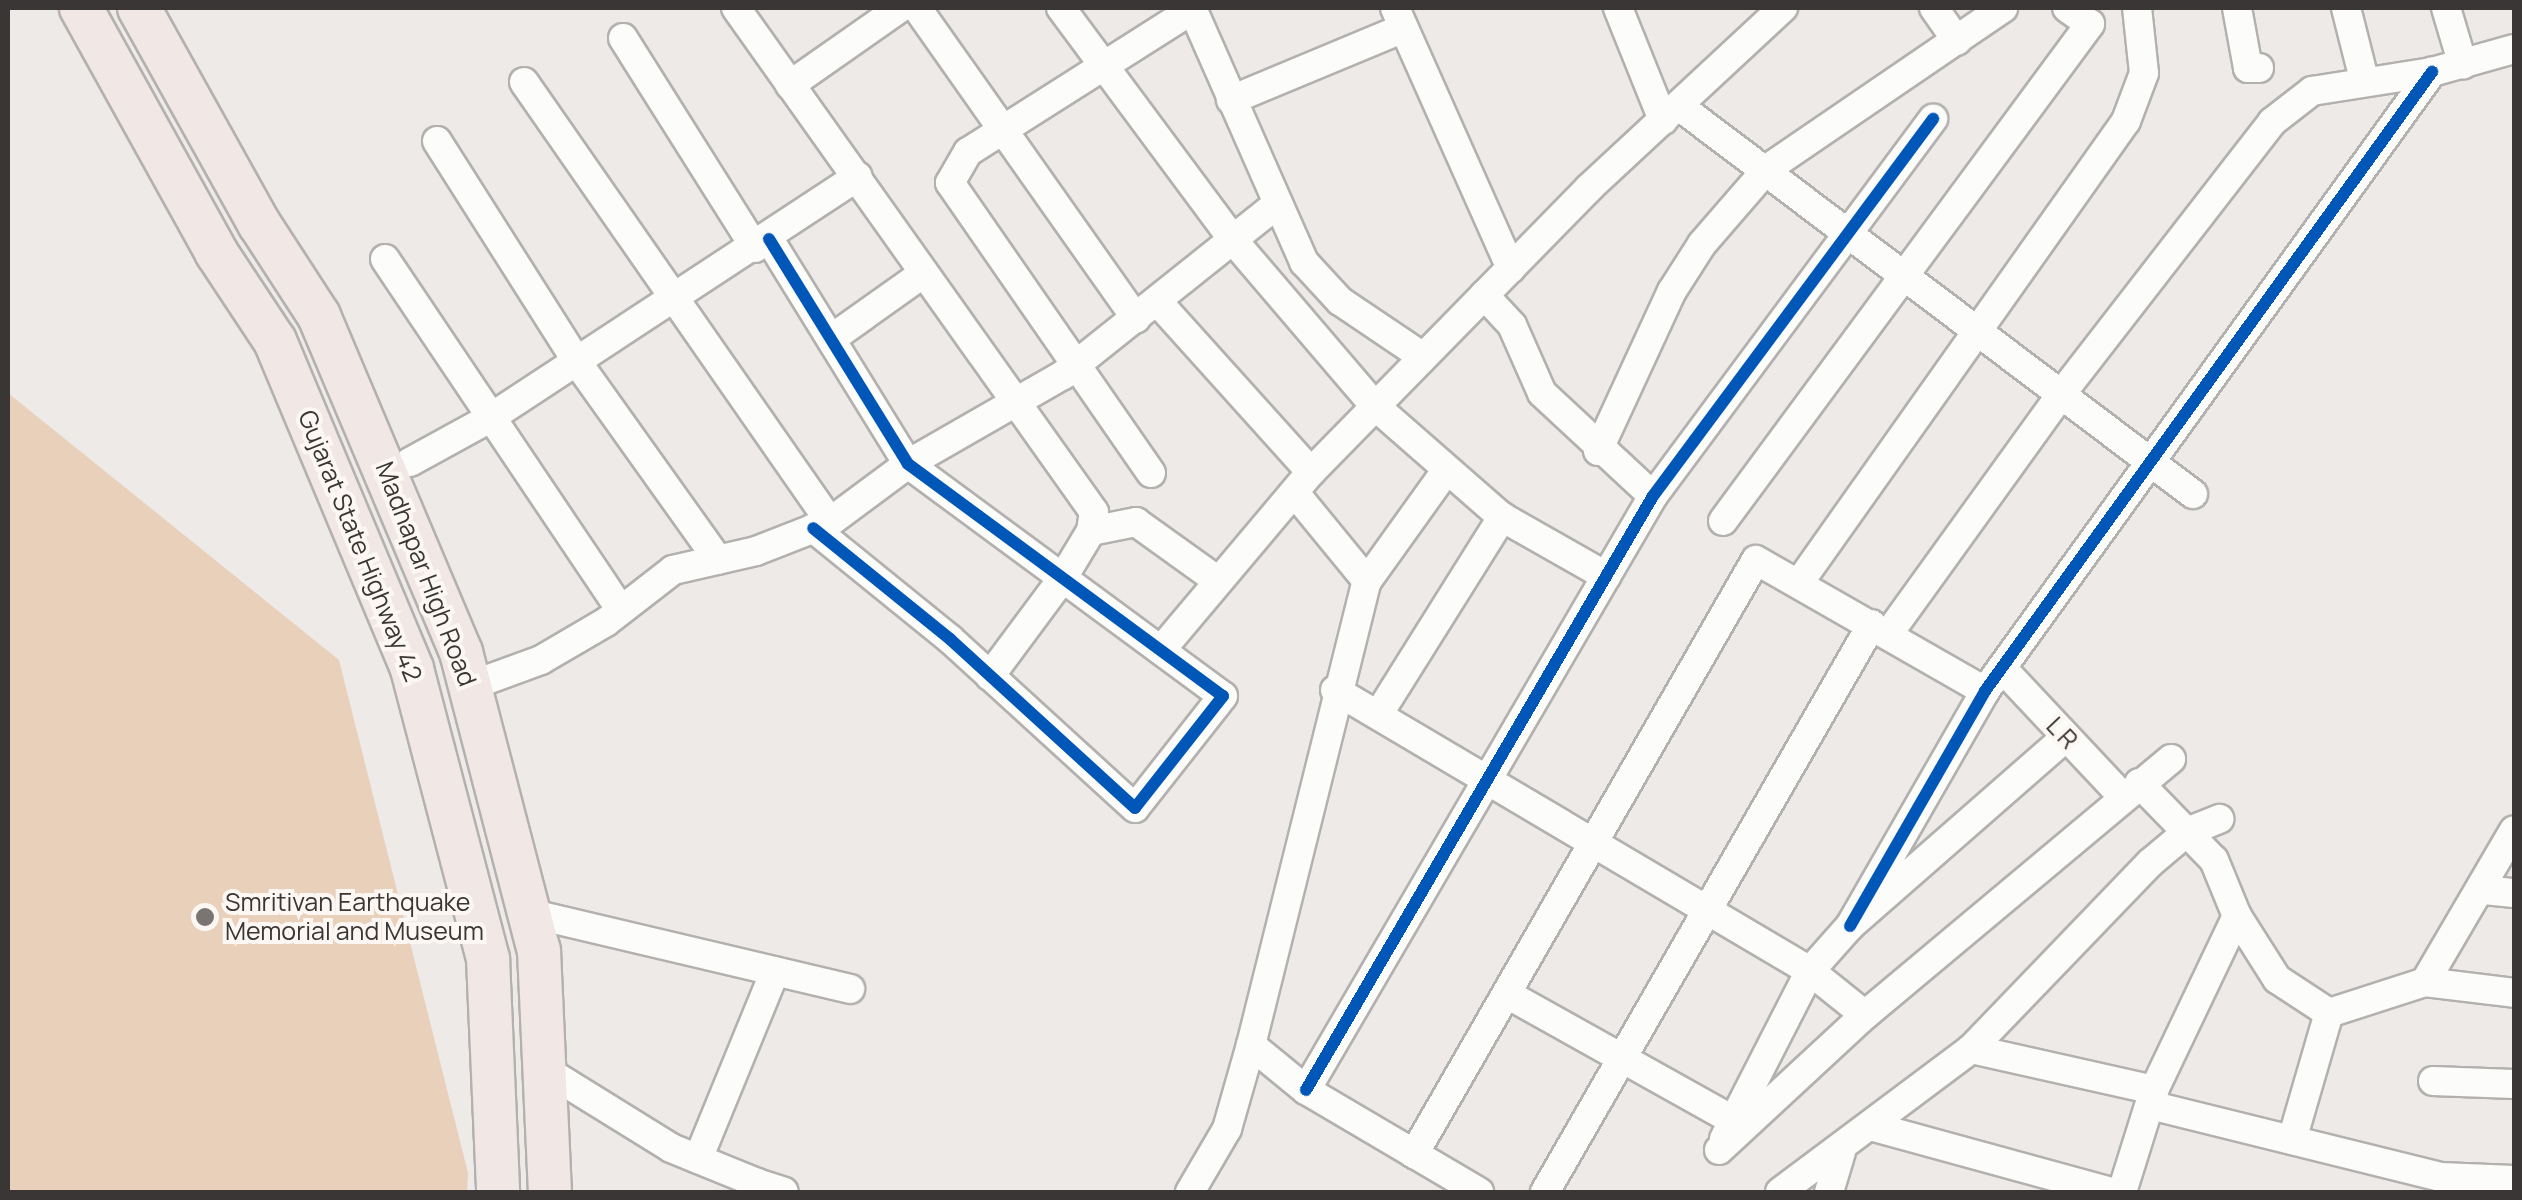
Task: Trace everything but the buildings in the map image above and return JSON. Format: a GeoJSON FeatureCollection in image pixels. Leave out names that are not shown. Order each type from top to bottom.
{"type":"FeatureCollection","features":[{"type":"Feature","properties":{"kind":"main road","name":"Gujarat State Highway 42"},"geometry":{"type":"LineString","coordinates":[[81,8],[216,252],[274,341],[412,669],[488,959],[498,1192]]}},
{"type":"Feature","properties":{"kind":"main road","name":"Madhapar High Road"},"geometry":{"type":"LineString","coordinates":[[138,8],[260,225],[320,316],[470,686],[539,951],[550,1192]]}},
{"type":"Feature","properties":{"kind":"street"},"geometry":{"type":"LineString","coordinates":[[736,8],[1016,403],[1087,496],[1094,512],[1090,531],[1062,579],[990,676]]}},
{"type":"Feature","properties":{"kind":"street"},"geometry":{"type":"LineString","coordinates":[[790,84],[900,8]]}},
{"type":"Feature","properties":{"kind":"street"},"geometry":{"type":"LineString","coordinates":[[917,8],[1005,129],[1146,309],[1303,482],[1366,581]]}},
{"type":"Feature","properties":{"kind":"street"},"geometry":{"type":"LineString","coordinates":[[1061,8],[1233,240],[1376,406],[1445,472],[1502,516],[1606,576]]}},
{"type":"Feature","properties":{"kind":"street"},"geometry":{"type":"LineString","coordinates":[[1151,473],[950,183],[968,152],[1193,8],[1275,206],[1319,282],[1424,356]]}},
{"type":"Feature","properties":{"kind":"street"},"geometry":{"type":"LineString","coordinates":[[1618,8],[1671,113],[1767,170],[2193,494]]}},
{"type":"Feature","properties":{"kind":"street"},"geometry":{"type":"LineString","coordinates":[[1162,650],[1303,482],[1424,356],[1783,8]]}},
{"type":"Feature","properties":{"kind":"street"},"geometry":{"type":"LineString","coordinates":[[1934,8],[1956,41]]}},
{"type":"Feature","properties":{"kind":"street"},"geometry":{"type":"LineString","coordinates":[[1598,450],[1672,291],[1702,244],[1767,170],[2003,8]]}},
{"type":"Feature","properties":{"kind":"street"},"geometry":{"type":"LineString","coordinates":[[1723,521],[2090,24],[2066,8]]}},
{"type":"Feature","properties":{"kind":"street"},"geometry":{"type":"LineString","coordinates":[[1799,583],[2126,121],[2144,73],[2138,8]]}},
{"type":"Feature","properties":{"kind":"street"},"geometry":{"type":"LineString","coordinates":[[2237,8],[2248,68],[2259,68]]}},
{"type":"Feature","properties":{"kind":"street"},"geometry":{"type":"LineString","coordinates":[[2346,8],[2364,80]]}},
{"type":"Feature","properties":{"kind":"street"},"geometry":{"type":"LineString","coordinates":[[2446,8],[2463,66]]}},
{"type":"Feature","properties":{"kind":"street"},"geometry":{"type":"LineString","coordinates":[[1231,100],[1400,18],[1511,268]]}},
{"type":"Feature","properties":{"kind":"street"},"geometry":{"type":"LineString","coordinates":[[524,82],[821,525],[1136,808],[1224,696],[908,464],[831,339],[624,38]]}},
{"type":"Feature","properties":{"kind":"street"},"geometry":{"type":"LineString","coordinates":[[1545,1192],[1881,628],[2272,122],[2312,90],[2463,66],[2514,48]]}},
{"type":"Feature","properties":{"kind":"street"},"geometry":{"type":"LineString","coordinates":[[1850,926],[1985,691],[2432,72]]}},
{"type":"Feature","properties":{"kind":"street"},"geometry":{"type":"LineString","coordinates":[[1306,1090],[1654,496],[1846,230],[1933,119]]}},
{"type":"Feature","properties":{"kind":"street"},"geometry":{"type":"LineString","coordinates":[[437,141],[577,362],[718,560]]}},
{"type":"Feature","properties":{"kind":"street"},"geometry":{"type":"LineString","coordinates":[[410,462],[490,418],[670,295],[762,243],[858,176]]}},
{"type":"Feature","properties":{"kind":"street"},"geometry":{"type":"LineString","coordinates":[[470,686],[541,660],[673,570],[718,560],[821,525],[908,464],[1075,366],[1275,206]]}},
{"type":"Feature","properties":{"kind":"street"},"geometry":{"type":"LineString","coordinates":[[384,258],[620,609]]}},
{"type":"Feature","properties":{"kind":"street"},"geometry":{"type":"LineString","coordinates":[[831,339],[924,273]]}},
{"type":"Feature","properties":{"kind":"street"},"geometry":{"type":"LineString","coordinates":[[1484,296],[1512,325],[1542,393],[1598,450],[1654,496]]}},
{"type":"Feature","properties":{"kind":"street"},"geometry":{"type":"LineString","coordinates":[[1195,1188],[1227,1129],[1252,1045],[1335,690],[1366,581],[1445,472]]}},
{"type":"Feature","properties":{"kind":"street"},"geometry":{"type":"LineString","coordinates":[[1378,715],[1502,516]]}},
{"type":"Feature","properties":{"kind":"street"},"geometry":{"type":"LineString","coordinates":[[1090,531],[1136,522],[1218,581]]}},
{"type":"Feature","properties":{"kind":"street"},"geometry":{"type":"LineString","coordinates":[[1414,1154],[1756,560],[1881,628],[1985,691]]}},
{"type":"Feature","properties":{"kind":"street","name":"L R"},"geometry":{"type":"LineString","coordinates":[[2002,668],[2066,737],[2187,832],[2214,860],[2237,916],[2277,979],[2330,1013]]}},
{"type":"Feature","properties":{"kind":"street"},"geometry":{"type":"LineString","coordinates":[[1335,690],[1708,916],[1810,972],[1865,1015]]}},
{"type":"Feature","properties":{"kind":"street"},"geometry":{"type":"LineString","coordinates":[[2066,737],[1850,926],[1810,972],[1719,1150],[1865,1015],[2171,758]]}},
{"type":"Feature","properties":{"kind":"street"},"geometry":{"type":"LineString","coordinates":[[1780,1192],[1840,1152],[1971,1049],[2092,920],[2187,832],[2219,819]]}},
{"type":"Feature","properties":{"kind":"street"},"geometry":{"type":"LineString","coordinates":[[2425,982],[2484,890],[2514,830]]}},
{"type":"Feature","properties":{"kind":"street"},"geometry":{"type":"LineString","coordinates":[[2484,890],[2514,893]]}},
{"type":"Feature","properties":{"kind":"street"},"geometry":{"type":"LineString","coordinates":[[529,913],[850,989]]}},
{"type":"Feature","properties":{"kind":"street"},"geometry":{"type":"LineString","coordinates":[[2122,1192],[2152,1098],[2237,916]]}},
{"type":"Feature","properties":{"kind":"street"},"geometry":{"type":"LineString","coordinates":[[698,1159],[775,971]]}},
{"type":"Feature","properties":{"kind":"street"},"geometry":{"type":"LineString","coordinates":[[2292,1140],[2330,1013],[2425,982],[2514,993]]}},
{"type":"Feature","properties":{"kind":"street"},"geometry":{"type":"LineString","coordinates":[[1508,994],[1622,1062],[1734,1121]]}},
{"type":"Feature","properties":{"kind":"street"},"geometry":{"type":"LineString","coordinates":[[1252,1045],[1306,1090],[1480,1192]]}},
{"type":"Feature","properties":{"kind":"street"},"geometry":{"type":"LineString","coordinates":[[1971,1049],[2292,1140],[2441,1176],[2514,1180]]}},
{"type":"Feature","properties":{"kind":"street"},"geometry":{"type":"LineString","coordinates":[[547,1070],[625,1123],[765,1190]]}},
{"type":"Feature","properties":{"kind":"street"},"geometry":{"type":"LineString","coordinates":[[2434,1081],[2514,1084]]}},
{"type":"Feature","properties":{"kind":"street"},"geometry":{"type":"LineString","coordinates":[[1874,1126],[2112,1192]]}},
{"type":"Feature","properties":{"kind":"street"},"geometry":{"type":"LineString","coordinates":[[1829,1192],[1840,1152]]}},
{"type":"Feature","properties":{"kind":"shaded area","name":"Smritivan Earthquake Memorial and Museum"},"geometry":{"type":"Polygon","coordinates":[[[8,393],[339,660],[468,1173],[467,1192],[8,1192],[8,393]]]}},
{"type":"Feature","properties":{"kind":"cycle path"},"geometry":{"type":"LineString","coordinates":[[1850,926],[1985,691],[2432,72]]}},
{"type":"Feature","properties":{"kind":"cycle path"},"geometry":{"type":"LineString","coordinates":[[1306,1090],[1653,496],[1933,119]]}},
{"type":"Feature","properties":{"kind":"cycle path"},"geometry":{"type":"LineString","coordinates":[[769,239],[908,464],[1223,696],[1135,808],[950,639],[813,528]]}},
{"type":"Feature","properties":{"kind":"place","name":"Smritivan Earthquake Memorial and Museum"},"geometry":{"type":"Point","coordinates":[205,917]}}]}
